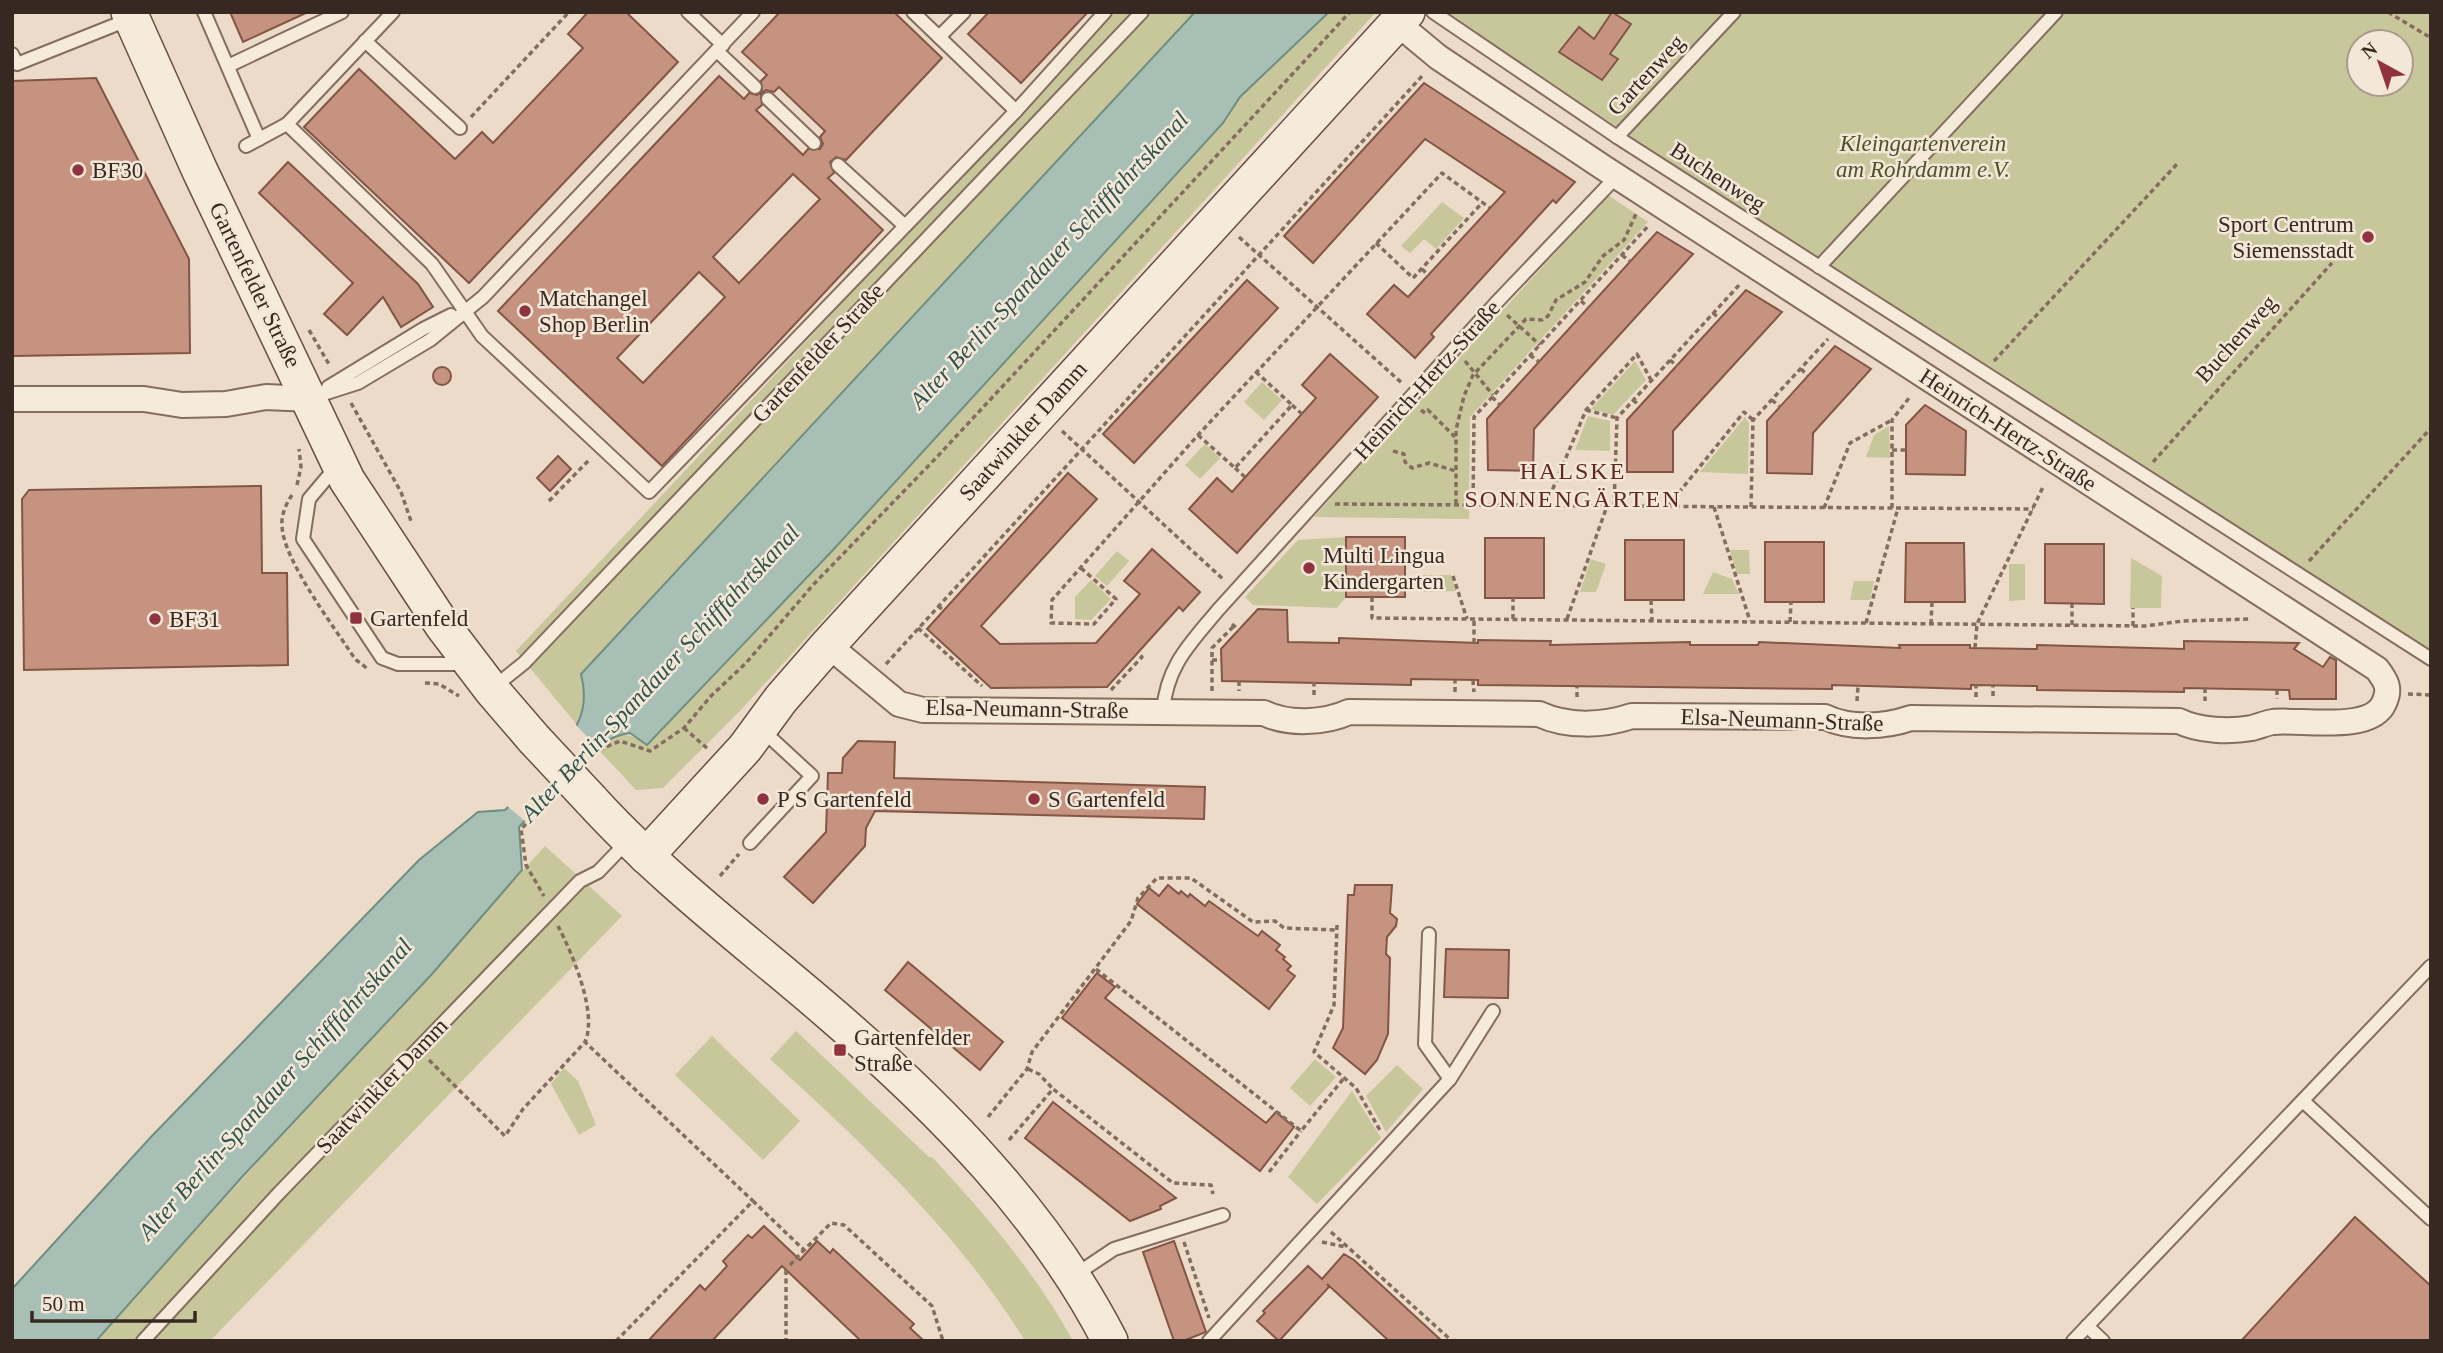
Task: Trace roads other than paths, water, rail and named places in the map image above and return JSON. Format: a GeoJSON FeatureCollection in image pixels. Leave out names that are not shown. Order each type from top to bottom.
{"type":"FeatureCollection","features":[{"type":"Feature","properties":{"kind":"main road","name":"Gartenfelder Straße"},"geometry":{"type":"LineString","coordinates":[[130,15],[200,171],[339,464],[409,577],[481,677],[534,739],[638,848]]}},
{"type":"Feature","properties":{"kind":"main road","name":"Saatwinkler Damm"},"geometry":{"type":"LineString","coordinates":[[638,848],[761,728],[781,699],[828,645],[1402,18]]}},
{"type":"Feature","properties":{"kind":"main road"},"geometry":{"type":"LineString","coordinates":[[638,848],[707,911],[846,1027],[917,1093],[1004,1186],[1072,1277],[1110,1341]]}},
{"type":"Feature","properties":{"kind":"street","name":"Heinrich-Hertz-Straße"},"geometry":{"type":"LineString","coordinates":[[1402,18],[1438,57],[1664,207],[2377,669],[2385,680],[2389,693]]}},
{"type":"Feature","properties":{"kind":"street"},"geometry":{"type":"LineString","coordinates":[[12,400],[144,399],[183,405],[226,404],[266,397],[310,398]]}},
{"type":"Feature","properties":{"kind":"street","name":"Elsa-Neumann-Straße"},"geometry":{"type":"LineString","coordinates":[[828,645],[899,704],[923,710],[1264,713],[1278,720],[1333,719],[1349,712],[1539,714],[1557,723],[1613,723],[1632,716],[1825,718],[1839,724],[1894,724],[1911,718],[2179,721],[2193,728],[2251,728],[2271,722],[2364,721],[2382,709],[2389,693]]}},
{"type":"Feature","properties":{"kind":"lane"},"geometry":{"type":"LineString","coordinates":[[204,12],[259,139]]}},
{"type":"Feature","properties":{"kind":"lane"},"geometry":{"type":"LineString","coordinates":[[228,66],[342,12]]}},
{"type":"Feature","properties":{"kind":"lane"},"geometry":{"type":"LineString","coordinates":[[246,146],[287,124],[393,12]]}},
{"type":"Feature","properties":{"kind":"lane"},"geometry":{"type":"LineString","coordinates":[[688,12],[755,87]]}},
{"type":"Feature","properties":{"kind":"lane"},"geometry":{"type":"LineString","coordinates":[[310,398],[423,329],[483,297],[753,12]]}},
{"type":"Feature","properties":{"kind":"lane"},"geometry":{"type":"LineString","coordinates":[[913,12],[1016,111]]}},
{"type":"Feature","properties":{"kind":"lane"},"geometry":{"type":"LineString","coordinates":[[939,37],[964,12]]}},
{"type":"Feature","properties":{"kind":"lane"},"geometry":{"type":"LineString","coordinates":[[287,124],[432,264],[482,336],[649,492],[1016,111],[1105,12]]}},
{"type":"Feature","properties":{"kind":"lane","name":"Gartenfelder Straße"},"geometry":{"type":"LineString","coordinates":[[481,677],[524,663],[1142,12]]}},
{"type":"Feature","properties":{"kind":"lane","name":"Buchenweg"},"geometry":{"type":"LineString","coordinates":[[1433,12],[1617,137],[2431,659]]}},
{"type":"Feature","properties":{"kind":"lane","name":"Gartenweg"},"geometry":{"type":"LineString","coordinates":[[1617,137],[1734,12]]}},
{"type":"Feature","properties":{"kind":"lane"},"geometry":{"type":"LineString","coordinates":[[1819,267],[2056,12]]}},
{"type":"Feature","properties":{"kind":"lane"},"geometry":{"type":"LineString","coordinates":[[12,54],[17,64],[130,15]]}},
{"type":"Feature","properties":{"kind":"lane"},"geometry":{"type":"LineString","coordinates":[[365,41],[460,128]]}},
{"type":"Feature","properties":{"kind":"lane"},"geometry":{"type":"LineString","coordinates":[[768,99],[814,143]]}},
{"type":"Feature","properties":{"kind":"lane"},"geometry":{"type":"LineString","coordinates":[[838,165],[905,226]]}},
{"type":"Feature","properties":{"kind":"lane","name":"Heinrich-Hertz-Straße"},"geometry":{"type":"LineString","coordinates":[[1163,711],[1166,682],[1185,650],[1237,588],[1495,304],[1617,176]]}},
{"type":"Feature","properties":{"kind":"lane"},"geometry":{"type":"LineString","coordinates":[[339,464],[309,499],[303,539],[382,658],[398,664],[481,677]]}},
{"type":"Feature","properties":{"kind":"lane"},"geometry":{"type":"LineString","coordinates":[[750,843],[812,776],[761,728]]}},
{"type":"Feature","properties":{"kind":"lane","name":"Saatwinkler Damm"},"geometry":{"type":"LineString","coordinates":[[143,1341],[417,1049],[580,881],[638,848]]}},
{"type":"Feature","properties":{"kind":"lane"},"geometry":{"type":"LineString","coordinates":[[1429,934],[1425,1044],[1450,1079]]}},
{"type":"Feature","properties":{"kind":"lane"},"geometry":{"type":"LineString","coordinates":[[2073,1341],[2431,966]]}},
{"type":"Feature","properties":{"kind":"lane"},"geometry":{"type":"LineString","coordinates":[[1213,1339],[1450,1079],[1493,1011]]}},
{"type":"Feature","properties":{"kind":"lane"},"geometry":{"type":"LineString","coordinates":[[2303,1101],[2431,1219]]}},
{"type":"Feature","properties":{"kind":"lane"},"geometry":{"type":"LineString","coordinates":[[1072,1277],[1114,1249],[1223,1216]]}},
{"type":"Feature","properties":{"kind":"lane"},"geometry":{"type":"LineString","coordinates":[[2087,1326],[2103,1341]]}},
{"type":"Feature","properties":{"kind":"water","name":"Alter Berlin-Spandauer Schifffahrtskanal"},"geometry":{"type":"Polygon","coordinates":[[[1195,12],[1329,12],[1240,97],[1223,123],[833,550],[647,745],[630,733],[614,737],[583,757],[569,770],[519,827],[522,870],[432,974],[242,1177],[96,1341],[12,1341],[12,1289],[150,1138],[419,860],[478,812],[505,810],[531,784],[531,776],[564,742],[579,720],[584,691],[581,674],[1195,12]]]}},
{"type":"Feature","properties":{"kind":"place","name":"BF30"},"geometry":{"type":"Point","coordinates":[78,170]}},
{"type":"Feature","properties":{"kind":"place","name":"Sport Centrum Siemensstadt"},"geometry":{"type":"Point","coordinates":[2368,237]}},
{"type":"Feature","properties":{"kind":"place","name":"Matchangel Shop Berlin"},"geometry":{"type":"Point","coordinates":[525,311]}},
{"type":"Feature","properties":{"kind":"place","name":"Multi Lingua Kindergarten"},"geometry":{"type":"Point","coordinates":[1309,568]}},
{"type":"Feature","properties":{"kind":"place","name":"Gartenfeld"},"geometry":{"type":"Point","coordinates":[356,618]}},
{"type":"Feature","properties":{"kind":"place","name":"BF31"},"geometry":{"type":"Point","coordinates":[155,619]}},
{"type":"Feature","properties":{"kind":"place","name":"P S Gartenfeld"},"geometry":{"type":"Point","coordinates":[763,799]}},
{"type":"Feature","properties":{"kind":"place","name":"S Gartenfeld"},"geometry":{"type":"Point","coordinates":[1034,799]}},
{"type":"Feature","properties":{"kind":"place","name":"Gartenfelder Straße"},"geometry":{"type":"Point","coordinates":[840,1050]}},
{"type":"Feature","properties":{"kind":"district","name":"HALSKE SONNENGÄRTEN"},"geometry":{"type":"Point","coordinates":[1573,485]}},
{"type":"Feature","properties":{"kind":"park label","name":"Kleingartenverein am Rohrdamm e.V."},"geometry":{"type":"Point","coordinates":[1923,156]}}]}
